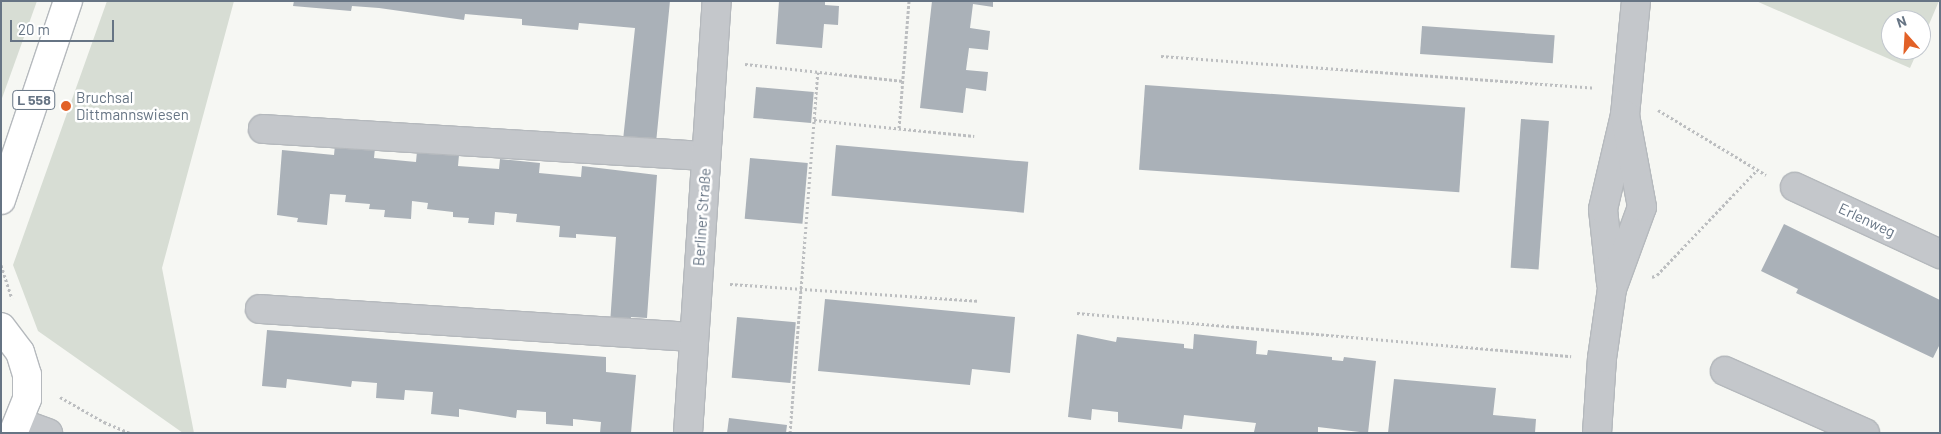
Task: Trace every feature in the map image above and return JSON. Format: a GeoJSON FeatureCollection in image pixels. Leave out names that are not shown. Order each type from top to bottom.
{"type":"FeatureCollection","features":[{"type":"Feature","properties":{"kind":"main road","name":"L 558"},"geometry":{"type":"LineString","coordinates":[[1,200],[68,1]]}},
{"type":"Feature","properties":{"kind":"main road"},"geometry":{"type":"LineString","coordinates":[[1,327],[20,352],[26,375],[27,399],[17,428]]}},
{"type":"Feature","properties":{"kind":"street","name":"Berliner Straße"},"geometry":{"type":"LineString","coordinates":[[688,433],[717,1]]}},
{"type":"Feature","properties":{"kind":"street"},"geometry":{"type":"LineString","coordinates":[[1612,289],[1603,209],[1626,103],[1636,1]]}},
{"type":"Feature","properties":{"kind":"street"},"geometry":{"type":"LineString","coordinates":[[1597,433],[1602,358],[1612,289],[1642,207],[1626,103]]}},
{"type":"Feature","properties":{"kind":"street"},"geometry":{"type":"LineString","coordinates":[[263,129],[706,156]]}},
{"type":"Feature","properties":{"kind":"street","name":"Erlenweg"},"geometry":{"type":"LineString","coordinates":[[1795,187],[1940,254]]}},
{"type":"Feature","properties":{"kind":"street"},"geometry":{"type":"LineString","coordinates":[[260,309],[693,337]]}},
{"type":"Feature","properties":{"kind":"street"},"geometry":{"type":"LineString","coordinates":[[1725,371],[1865,433]]}},
{"type":"Feature","properties":{"kind":"street"},"geometry":{"type":"LineString","coordinates":[[17,428],[48,433]]}},
{"type":"Feature","properties":{"kind":"path"},"geometry":{"type":"LineString","coordinates":[[899,128],[909,1]]}},
{"type":"Feature","properties":{"kind":"path"},"geometry":{"type":"LineString","coordinates":[[1161,56],[1626,103],[1756,171],[1795,187]]}},
{"type":"Feature","properties":{"kind":"path"},"geometry":{"type":"LineString","coordinates":[[712,61],[903,81]]}},
{"type":"Feature","properties":{"kind":"path"},"geometry":{"type":"LineString","coordinates":[[790,433],[818,72]]}},
{"type":"Feature","properties":{"kind":"path"},"geometry":{"type":"LineString","coordinates":[[814,120],[974,136]]}},
{"type":"Feature","properties":{"kind":"path"},"geometry":{"type":"LineString","coordinates":[[1612,289],[1657,275],[1756,171]]}},
{"type":"Feature","properties":{"kind":"path"},"geometry":{"type":"LineString","coordinates":[[697,281],[977,301]]}},
{"type":"Feature","properties":{"kind":"path"},"geometry":{"type":"LineString","coordinates":[[1077,313],[1602,358]]}},
{"type":"Feature","properties":{"kind":"shaded area"},"geometry":{"type":"Polygon","coordinates":[[[1,1],[37,1],[1,101],[1,1]]]}},
{"type":"Feature","properties":{"kind":"shaded area"},"geometry":{"type":"Polygon","coordinates":[[[107,1],[234,1],[162,268],[194,433],[183,433],[38,331],[13,265],[107,1]]]}},
{"type":"Feature","properties":{"kind":"shaded area"},"geometry":{"type":"Polygon","coordinates":[[[1756,1],[1939,1],[1931,20],[1931,10],[1881,10],[1881,55],[1756,1]]]}},
{"type":"Feature","properties":{"kind":"shaded area"},"geometry":{"type":"Polygon","coordinates":[[[1892,60],[1914,60],[1910,68],[1892,60]]]}},
{"type":"Feature","properties":{"kind":"building"},"geometry":{"type":"Polygon","coordinates":[[[294,1],[670,1],[656,143],[623,140],[635,28],[579,23],[578,30],[522,25],[522,19],[465,14],[464,20],[379,8],[352,6],[351,11],[293,6],[294,1]]]}},
{"type":"Feature","properties":{"kind":"building"},"geometry":{"type":"Polygon","coordinates":[[[779,1],[825,1],[825,5],[839,6],[838,25],[824,24],[822,48],[776,44],[779,1]]]}},
{"type":"Feature","properties":{"kind":"building"},"geometry":{"type":"Polygon","coordinates":[[[932,1],[993,1],[993,7],[973,4],[970,28],[990,31],[988,50],[969,48],[966,70],[988,72],[986,91],[966,88],[963,113],[920,108],[932,1]]]}},
{"type":"Feature","properties":{"kind":"building"},"geometry":{"type":"Polygon","coordinates":[[[1422,26],[1555,35],[1553,63],[1420,54],[1422,26]]]}},
{"type":"Feature","properties":{"kind":"building"},"geometry":{"type":"Polygon","coordinates":[[[1145,85],[1465,107],[1459,192],[1139,170],[1145,85]]]}},
{"type":"Feature","properties":{"kind":"building"},"geometry":{"type":"Polygon","coordinates":[[[756,87],[814,92],[811,123],[753,118],[756,87]]]}},
{"type":"Feature","properties":{"kind":"building"},"geometry":{"type":"Polygon","coordinates":[[[1521,119],[1549,121],[1539,270],[1511,268],[1521,119]]]}},
{"type":"Feature","properties":{"kind":"building"},"geometry":{"type":"Polygon","coordinates":[[[335,145],[375,148],[374,158],[416,162],[417,151],[459,155],[458,166],[499,169],[500,159],[540,163],[539,173],[581,177],[582,166],[657,175],[647,318],[631,317],[630,325],[610,324],[616,237],[576,234],[576,238],[559,237],[560,226],[516,222],[517,214],[495,212],[494,225],[468,223],[469,218],[453,217],[453,212],[427,209],[428,203],[412,201],[411,219],[384,217],[385,210],[369,209],[370,204],[345,202],[346,195],[330,194],[327,225],[297,222],[298,218],[277,215],[282,150],[334,155],[335,145]]]}},
{"type":"Feature","properties":{"kind":"building"},"geometry":{"type":"Polygon","coordinates":[[[836,145],[1028,162],[1024,213],[832,196],[836,145]]]}},
{"type":"Feature","properties":{"kind":"building"},"geometry":{"type":"Polygon","coordinates":[[[750,158],[808,163],[802,224],[745,219],[750,158]]]}},
{"type":"Feature","properties":{"kind":"building"},"geometry":{"type":"Polygon","coordinates":[[[1784,224],[1940,300],[1940,344],[1933,358],[1796,293],[1798,289],[1761,271],[1784,224]]]}},
{"type":"Feature","properties":{"kind":"building"},"geometry":{"type":"Polygon","coordinates":[[[825,299],[1015,317],[1010,373],[972,369],[970,385],[818,371],[825,299]]]}},
{"type":"Feature","properties":{"kind":"building"},"geometry":{"type":"Polygon","coordinates":[[[737,317],[796,322],[790,383],[732,378],[737,317]]]}},
{"type":"Feature","properties":{"kind":"building"},"geometry":{"type":"Polygon","coordinates":[[[267,330],[606,357],[606,372],[636,375],[631,433],[600,433],[601,422],[573,419],[573,426],[546,424],[546,412],[517,410],[516,418],[459,409],[459,417],[431,414],[433,392],[405,390],[404,400],[376,398],[377,383],[352,381],[351,387],[287,379],[286,388],[262,386],[267,330]]]}},
{"type":"Feature","properties":{"kind":"building"},"geometry":{"type":"Polygon","coordinates":[[[1077,334],[1116,342],[1117,337],[1184,344],[1184,348],[1193,349],[1194,334],[1257,341],[1256,354],[1267,355],[1268,350],[1332,357],[1332,360],[1343,361],[1344,357],[1376,361],[1368,433],[1318,427],[1318,433],[1258,433],[1254,432],[1256,423],[1184,415],[1182,429],[1118,422],[1118,412],[1092,409],[1091,420],[1068,417],[1077,334]]]}},
{"type":"Feature","properties":{"kind":"building"},"geometry":{"type":"Polygon","coordinates":[[[1394,379],[1496,388],[1493,415],[1536,419],[1535,433],[1388,433],[1394,379]]]}},
{"type":"Feature","properties":{"kind":"building"},"geometry":{"type":"Polygon","coordinates":[[[729,418],[787,425],[786,433],[727,433],[729,418]]]}},
{"type":"Feature","properties":{"kind":"place","name":"Bruchsal Dittmannswiesen"},"geometry":{"type":"Point","coordinates":[66,106]}}]}
